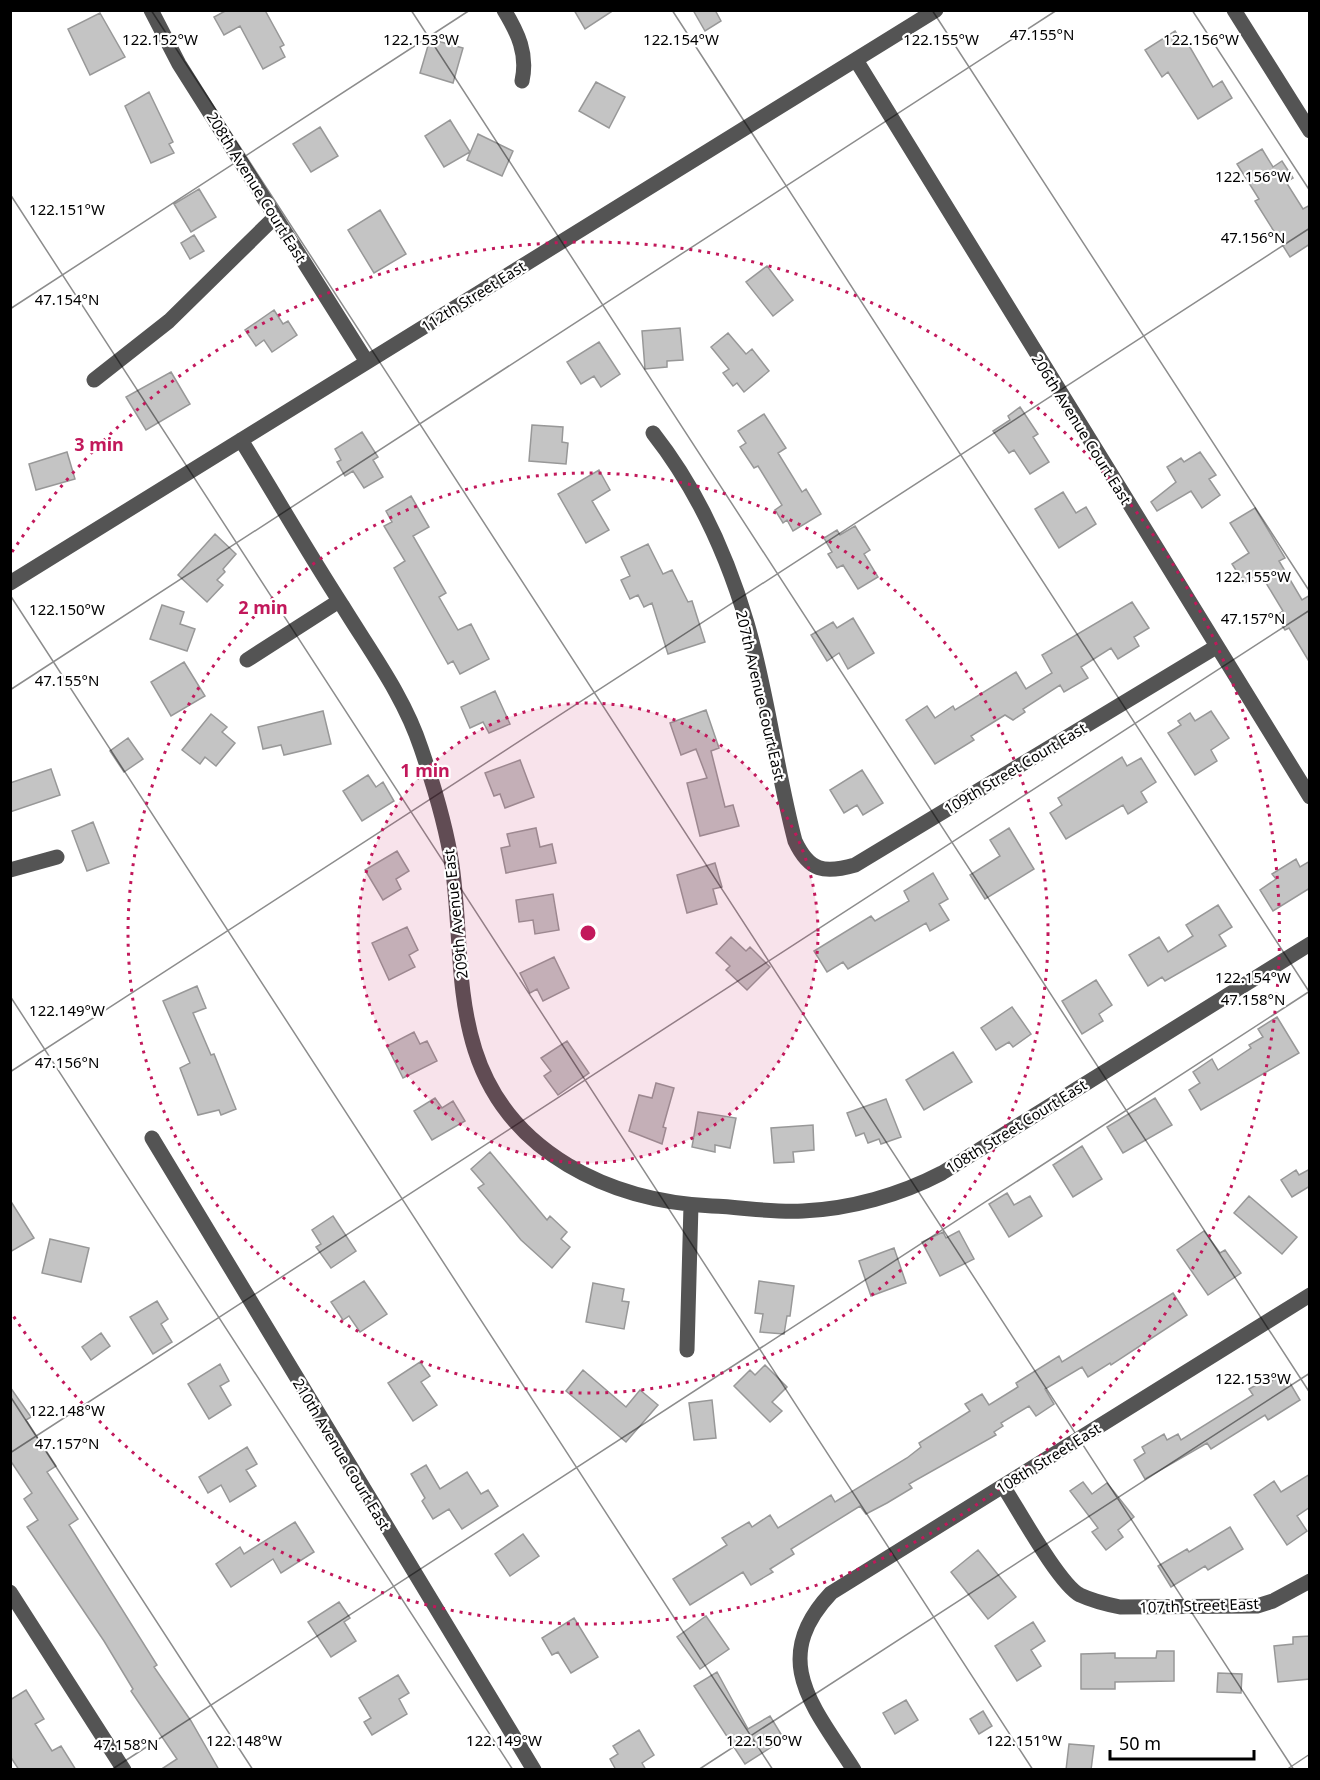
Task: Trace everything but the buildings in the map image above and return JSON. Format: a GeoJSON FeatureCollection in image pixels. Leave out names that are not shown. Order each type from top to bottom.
{"type":"FeatureCollection","features":[{"type":"Feature","properties":{"kind":"street","name":"208th Avenue Court East"},"geometry":{"type":"LineString","coordinates":[[151,10],[179,63],[367,362]]}},
{"type":"Feature","properties":{"kind":"street"},"geometry":{"type":"LineString","coordinates":[[504,10],[521,42],[525,66],[522,81]]}},
{"type":"Feature","properties":{"kind":"street","name":"112th Street East"},"geometry":{"type":"LineString","coordinates":[[10,584],[936,10]]}},
{"type":"Feature","properties":{"kind":"street"},"geometry":{"type":"LineString","coordinates":[[1234,10],[1310,131]]}},
{"type":"Feature","properties":{"kind":"street","name":"206th Avenue Court East"},"geometry":{"type":"LineString","coordinates":[[856,60],[1310,797]]}},
{"type":"Feature","properties":{"kind":"street"},"geometry":{"type":"LineString","coordinates":[[94,380],[162,328],[275,217]]}},
{"type":"Feature","properties":{"kind":"street","name":"207th Avenue Court East"},"geometry":{"type":"LineString","coordinates":[[653,433],[673,459],[690,489],[713,530],[725,561],[747,624],[795,841],[802,857],[810,864]]}},
{"type":"Feature","properties":{"kind":"street","name":"209th Avenue East"},"geometry":{"type":"LineString","coordinates":[[241,440],[398,696],[421,746],[440,808],[452,865],[467,1018],[476,1052],[494,1091],[523,1131],[558,1161],[580,1174],[621,1190],[691,1205]]}},
{"type":"Feature","properties":{"kind":"street"},"geometry":{"type":"LineString","coordinates":[[246,660],[339,601]]}},
{"type":"Feature","properties":{"kind":"street","name":"109th Street Court East"},"geometry":{"type":"LineString","coordinates":[[810,864],[828,871],[855,865],[1216,647]]}},
{"type":"Feature","properties":{"kind":"street"},"geometry":{"type":"LineString","coordinates":[[10,870],[57,857]]}},
{"type":"Feature","properties":{"kind":"street","name":"108th Street Court East"},"geometry":{"type":"LineString","coordinates":[[691,1205],[768,1210],[819,1210],[881,1197],[924,1182],[1310,944]]}},
{"type":"Feature","properties":{"kind":"street","name":"210th Avenue Court East"},"geometry":{"type":"LineString","coordinates":[[152,1138],[534,1770]]}},
{"type":"Feature","properties":{"kind":"street"},"geometry":{"type":"LineString","coordinates":[[687,1350],[691,1205]]}},
{"type":"Feature","properties":{"kind":"street","name":"108th Street East"},"geometry":{"type":"LineString","coordinates":[[854,1770],[806,1692],[799,1665],[802,1637],[814,1611],[842,1583],[1310,1295]]}},
{"type":"Feature","properties":{"kind":"street","name":"107th Street East"},"geometry":{"type":"LineString","coordinates":[[1003,1486],[1064,1581],[1098,1603],[1120,1607],[1257,1606],[1288,1594],[1310,1581]]}},
{"type":"Feature","properties":{"kind":"street"},"geometry":{"type":"LineString","coordinates":[[10,1592],[123,1770]]}}]}
